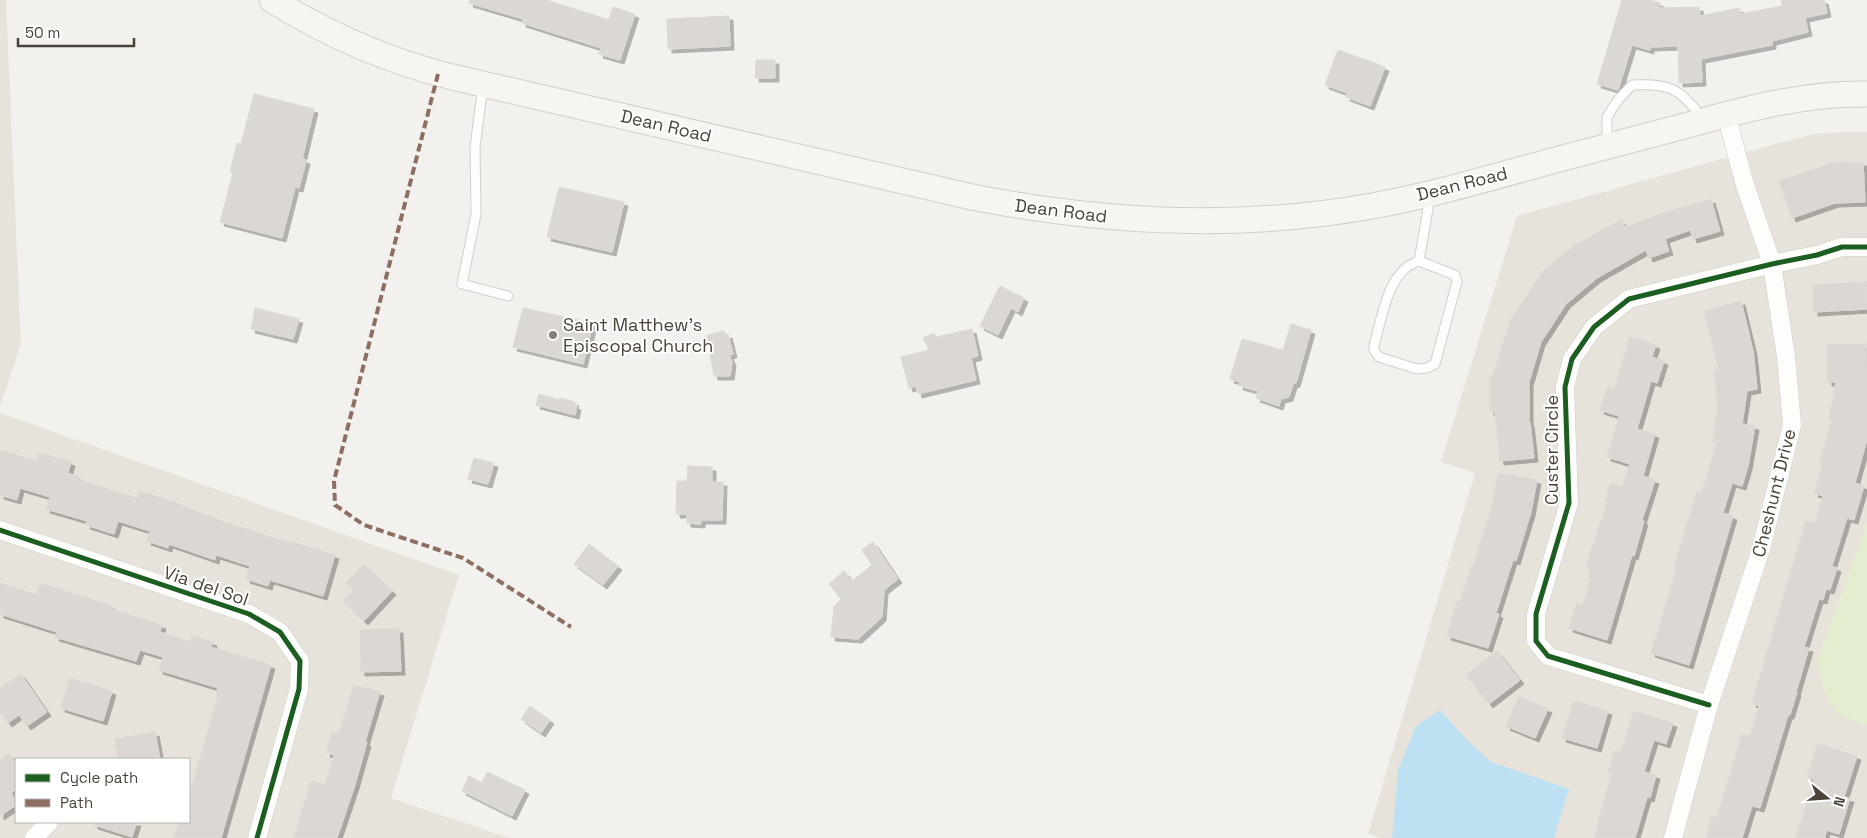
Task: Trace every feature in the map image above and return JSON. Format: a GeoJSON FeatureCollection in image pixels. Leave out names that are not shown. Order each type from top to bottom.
{"type":"FeatureCollection","features":[{"type":"Feature","properties":{"kind":"main road","name":"Dean Road"},"geometry":{"type":"LineString","coordinates":[[272,0],[327,32],[369,51],[428,71],[972,197],[1067,213],[1160,220],[1253,220],[1338,212],[1429,194],[1714,117],[1801,98],[1838,94],[1867,94]]}},
{"type":"Feature","properties":{"kind":"street","name":"Cheshunt Drive"},"geometry":{"type":"LineString","coordinates":[[1674,838],[1709,705],[1761,550],[1792,425],[1786,357],[1772,264],[1745,185],[1714,117]]}},
{"type":"Feature","properties":{"kind":"street","name":"Custer Circle"},"geometry":{"type":"LineString","coordinates":[[1709,705],[1548,656],[1536,640],[1536,614],[1569,503],[1565,387],[1572,359],[1594,327],[1629,299],[1817,255],[1842,247],[1867,247]]}},
{"type":"Feature","properties":{"kind":"street","name":"Via del Sol"},"geometry":{"type":"LineString","coordinates":[[0,530],[249,614],[280,632],[300,661],[300,689],[257,838]]}},
{"type":"Feature","properties":{"kind":"street"},"geometry":{"type":"LineString","coordinates":[[34,838],[48,823]]}},
{"type":"Feature","properties":{"kind":"lane"},"geometry":{"type":"LineString","coordinates":[[482,84],[475,147],[476,214],[462,284],[508,296]]}},
{"type":"Feature","properties":{"kind":"lane"},"geometry":{"type":"LineString","coordinates":[[1607,146],[1607,117],[1618,100],[1632,85],[1653,84],[1675,90],[1714,117]]}},
{"type":"Feature","properties":{"kind":"lane"},"geometry":{"type":"LineString","coordinates":[[1419,261],[1429,194]]}},
{"type":"Feature","properties":{"kind":"lane"},"geometry":{"type":"LineString","coordinates":[[1419,261],[1455,274],[1457,282],[1435,364],[1428,368],[1417,369],[1379,357],[1374,350],[1374,344],[1393,282],[1400,271],[1409,264],[1419,261]]}},
{"type":"Feature","properties":{"kind":"shaded area"},"geometry":{"type":"Polygon","coordinates":[[[0,0],[6,0],[21,344],[0,407],[0,0]]]}},
{"type":"Feature","properties":{"kind":"shaded area"},"geometry":{"type":"Polygon","coordinates":[[[1867,132],[1867,838],[1381,838],[1368,834],[1475,473],[1441,462],[1517,216],[1814,134],[1867,132]]]}},
{"type":"Feature","properties":{"kind":"shaded area"},"geometry":{"type":"Polygon","coordinates":[[[0,413],[459,575],[391,798],[509,838],[0,838],[0,413]]]}},
{"type":"Feature","properties":{"kind":"green space"},"geometry":{"type":"Polygon","coordinates":[[[1867,524],[1867,725],[1840,715],[1828,703],[1817,662],[1867,524]]]}},
{"type":"Feature","properties":{"kind":"water"},"geometry":{"type":"Polygon","coordinates":[[[1440,710],[1469,742],[1491,762],[1569,789],[1554,838],[1392,838],[1398,770],[1416,726],[1440,710]]]}},
{"type":"Feature","properties":{"kind":"building"},"geometry":{"type":"Polygon","coordinates":[[[470,0],[547,0],[609,20],[613,7],[635,14],[620,60],[599,54],[601,48],[522,23],[523,19],[469,3],[470,0]]]}},
{"type":"Feature","properties":{"kind":"building"},"geometry":{"type":"Polygon","coordinates":[[[1622,0],[1650,0],[1660,3],[1659,8],[1699,7],[1700,16],[1739,8],[1740,14],[1782,6],[1781,0],[1824,0],[1827,13],[1805,18],[1808,32],[1772,41],[1772,45],[1701,59],[1702,82],[1679,83],[1678,46],[1650,47],[1650,50],[1632,45],[1618,90],[1597,84],[1622,0]]]}},
{"type":"Feature","properties":{"kind":"building"},"geometry":{"type":"Polygon","coordinates":[[[729,16],[730,46],[668,49],[667,19],[729,16]]]}},
{"type":"Feature","properties":{"kind":"building"},"geometry":{"type":"Polygon","coordinates":[[[1338,50],[1385,67],[1370,106],[1346,97],[1347,93],[1325,85],[1338,50]]]}},
{"type":"Feature","properties":{"kind":"building"},"geometry":{"type":"Polygon","coordinates":[[[756,60],[775,60],[775,78],[755,78],[756,60]]]}},
{"type":"Feature","properties":{"kind":"building"},"geometry":{"type":"Polygon","coordinates":[[[254,94],[314,109],[302,159],[306,160],[299,188],[295,187],[282,238],[220,222],[233,173],[230,172],[237,143],[241,144],[254,94]]]}},
{"type":"Feature","properties":{"kind":"building"},"geometry":{"type":"Polygon","coordinates":[[[1863,162],[1865,202],[1835,203],[1792,218],[1779,181],[1827,165],[1827,163],[1863,162]]]}},
{"type":"Feature","properties":{"kind":"building"},"geometry":{"type":"Polygon","coordinates":[[[559,187],[624,202],[612,252],[547,237],[559,187]]]}},
{"type":"Feature","properties":{"kind":"building"},"geometry":{"type":"Polygon","coordinates":[[[1711,199],[1720,231],[1693,239],[1690,230],[1665,239],[1669,251],[1649,258],[1646,250],[1597,278],[1566,304],[1541,342],[1529,382],[1529,422],[1534,458],[1500,461],[1495,412],[1490,412],[1490,376],[1493,376],[1510,321],[1542,272],[1573,246],[1621,220],[1625,227],[1711,199]]]}},
{"type":"Feature","properties":{"kind":"building"},"geometry":{"type":"Polygon","coordinates":[[[1867,282],[1867,309],[1814,312],[1813,285],[1867,282]]]}},
{"type":"Feature","properties":{"kind":"building"},"geometry":{"type":"Polygon","coordinates":[[[1000,286],[1024,298],[1018,312],[1011,308],[998,335],[980,326],[1000,286]]]}},
{"type":"Feature","properties":{"kind":"building"},"geometry":{"type":"Polygon","coordinates":[[[1741,301],[1753,351],[1757,389],[1747,391],[1742,424],[1755,426],[1748,466],[1742,486],[1732,483],[1723,513],[1733,516],[1689,665],[1651,653],[1677,568],[1674,567],[1697,492],[1702,493],[1717,442],[1713,442],[1718,405],[1714,370],[1719,370],[1704,311],[1741,301]]]}},
{"type":"Feature","properties":{"kind":"building"},"geometry":{"type":"Polygon","coordinates":[[[255,308],[299,319],[293,339],[251,329],[255,308]]]}},
{"type":"Feature","properties":{"kind":"building","name":"Saint Matthew's Episcopal Church"},"geometry":{"type":"Polygon","coordinates":[[[523,308],[593,323],[583,364],[513,347],[523,308]]]}},
{"type":"Feature","properties":{"kind":"building"},"geometry":{"type":"Polygon","coordinates":[[[1291,324],[1311,330],[1296,383],[1293,384],[1289,397],[1281,399],[1279,406],[1256,398],[1258,391],[1239,386],[1240,382],[1230,379],[1242,339],[1283,350],[1291,324]]]}},
{"type":"Feature","properties":{"kind":"building"},"geometry":{"type":"Polygon","coordinates":[[[972,329],[978,356],[971,358],[976,380],[918,394],[916,386],[909,388],[901,357],[929,350],[923,338],[934,333],[936,337],[972,329]]]}},
{"type":"Feature","properties":{"kind":"building"},"geometry":{"type":"Polygon","coordinates":[[[724,331],[725,335],[728,334],[733,354],[729,355],[732,362],[730,376],[714,376],[707,335],[724,331]]]}},
{"type":"Feature","properties":{"kind":"building"},"geometry":{"type":"Polygon","coordinates":[[[1630,337],[1656,345],[1652,357],[1664,361],[1657,383],[1651,381],[1637,429],[1655,434],[1643,476],[1655,480],[1642,520],[1644,521],[1634,556],[1632,555],[1607,640],[1569,628],[1577,603],[1583,605],[1591,579],[1588,578],[1591,568],[1586,566],[1607,503],[1605,502],[1610,484],[1622,487],[1630,464],[1607,457],[1619,416],[1600,410],[1607,388],[1614,390],[1630,337]]]}},
{"type":"Feature","properties":{"kind":"building"},"geometry":{"type":"Polygon","coordinates":[[[1866,344],[1867,439],[1855,483],[1864,486],[1854,520],[1847,518],[1832,566],[1837,568],[1830,590],[1826,589],[1823,600],[1819,599],[1804,647],[1809,648],[1797,692],[1790,715],[1788,715],[1760,808],[1752,806],[1742,838],[1706,838],[1712,816],[1717,818],[1742,734],[1750,736],[1759,706],[1752,703],[1806,521],[1815,523],[1823,496],[1814,493],[1823,464],[1820,463],[1832,420],[1829,420],[1836,382],[1828,382],[1827,345],[1866,344]]]}},
{"type":"Feature","properties":{"kind":"building"},"geometry":{"type":"Polygon","coordinates":[[[539,394],[559,400],[560,398],[575,402],[574,405],[577,406],[575,415],[536,405],[539,394]]]}},
{"type":"Feature","properties":{"kind":"building"},"geometry":{"type":"Polygon","coordinates":[[[0,450],[37,461],[39,453],[71,462],[68,473],[79,477],[78,480],[137,498],[140,491],[227,523],[335,555],[323,596],[270,580],[268,586],[246,579],[250,566],[216,555],[215,560],[169,544],[168,548],[147,541],[150,531],[118,521],[114,534],[86,525],[87,521],[46,509],[50,497],[20,488],[17,500],[0,495],[0,450]]]}},
{"type":"Feature","properties":{"kind":"building"},"geometry":{"type":"Polygon","coordinates":[[[474,458],[494,463],[488,484],[468,479],[474,458]]]}},
{"type":"Feature","properties":{"kind":"building"},"geometry":{"type":"Polygon","coordinates":[[[688,466],[712,467],[712,482],[723,482],[722,520],[701,520],[701,524],[687,523],[687,514],[676,514],[677,481],[687,481],[688,466]]]}},
{"type":"Feature","properties":{"kind":"building"},"geometry":{"type":"Polygon","coordinates":[[[1498,473],[1537,480],[1531,512],[1516,561],[1513,560],[1496,613],[1499,614],[1488,648],[1447,636],[1457,601],[1460,602],[1473,567],[1493,503],[1498,473]]]}},
{"type":"Feature","properties":{"kind":"building"},"geometry":{"type":"Polygon","coordinates":[[[873,542],[898,579],[884,590],[882,617],[858,639],[831,637],[834,606],[841,599],[829,584],[844,571],[852,581],[872,565],[862,550],[873,542]]]}},
{"type":"Feature","properties":{"kind":"building"},"geometry":{"type":"Polygon","coordinates":[[[589,544],[618,566],[603,585],[574,564],[589,544]]]}},
{"type":"Feature","properties":{"kind":"building"},"geometry":{"type":"Polygon","coordinates":[[[364,564],[392,591],[364,621],[343,601],[353,590],[346,583],[364,564]]]}},
{"type":"Feature","properties":{"kind":"building"},"geometry":{"type":"Polygon","coordinates":[[[0,583],[37,595],[41,583],[112,606],[111,609],[162,625],[160,632],[190,642],[192,636],[213,642],[211,647],[271,665],[221,838],[174,838],[179,823],[190,823],[190,793],[218,696],[216,695],[218,688],[159,670],[163,657],[140,650],[136,661],[55,637],[57,632],[0,614],[0,583]]]}},
{"type":"Feature","properties":{"kind":"building"},"geometry":{"type":"Polygon","coordinates":[[[399,629],[401,671],[361,672],[360,630],[399,629]]]}},
{"type":"Feature","properties":{"kind":"building"},"geometry":{"type":"Polygon","coordinates":[[[1497,651],[1520,680],[1489,704],[1466,675],[1497,651]]]}},
{"type":"Feature","properties":{"kind":"building"},"geometry":{"type":"Polygon","coordinates":[[[21,674],[47,712],[27,726],[19,715],[8,723],[0,712],[0,688],[21,674]]]}},
{"type":"Feature","properties":{"kind":"building"},"geometry":{"type":"Polygon","coordinates":[[[70,678],[112,691],[103,721],[61,708],[70,678]]]}},
{"type":"Feature","properties":{"kind":"building"},"geometry":{"type":"Polygon","coordinates":[[[354,685],[380,692],[365,742],[367,742],[355,785],[337,838],[294,838],[311,781],[325,785],[334,755],[326,753],[332,732],[339,734],[354,685]]]}},
{"type":"Feature","properties":{"kind":"building"},"geometry":{"type":"Polygon","coordinates":[[[1519,696],[1548,709],[1535,738],[1506,726],[1519,696]]]}},
{"type":"Feature","properties":{"kind":"building"},"geometry":{"type":"Polygon","coordinates":[[[1574,701],[1608,711],[1597,748],[1562,738],[1574,701]]]}},
{"type":"Feature","properties":{"kind":"building"},"geometry":{"type":"Polygon","coordinates":[[[530,706],[550,720],[541,733],[521,719],[530,706]]]}},
{"type":"Feature","properties":{"kind":"building"},"geometry":{"type":"Polygon","coordinates":[[[1634,711],[1673,723],[1666,744],[1654,740],[1644,772],[1656,775],[1650,798],[1647,797],[1635,838],[1595,838],[1612,773],[1608,772],[1615,750],[1621,752],[1634,711]]]}},
{"type":"Feature","properties":{"kind":"building"},"geometry":{"type":"Polygon","coordinates":[[[155,732],[160,758],[118,758],[115,739],[155,732]]]}},
{"type":"Feature","properties":{"kind":"building"},"geometry":{"type":"Polygon","coordinates":[[[1818,744],[1857,756],[1844,797],[1850,798],[1839,834],[1826,830],[1825,838],[1796,838],[1814,780],[1807,777],[1818,744]]]}},
{"type":"Feature","properties":{"kind":"building"},"geometry":{"type":"Polygon","coordinates":[[[9,754],[15,762],[15,790],[11,793],[15,799],[15,806],[0,816],[0,760],[9,754]]]}},
{"type":"Feature","properties":{"kind":"building"},"geometry":{"type":"Polygon","coordinates":[[[487,772],[525,790],[512,816],[462,791],[469,776],[482,783],[487,772]]]}},
{"type":"Feature","properties":{"kind":"building"},"geometry":{"type":"Polygon","coordinates":[[[94,823],[137,823],[132,837],[94,825],[94,823]]]}},
{"type":"Feature","properties":{"kind":"marked path"},"geometry":{"type":"LineString","coordinates":[[438,74],[334,481],[335,505],[364,525],[463,558],[571,627]]}},
{"type":"Feature","properties":{"kind":"cycle path"},"geometry":{"type":"LineString","coordinates":[[1709,705],[1548,656],[1536,641],[1536,614],[1569,503],[1565,387],[1572,359],[1594,327],[1629,299],[1817,255],[1842,247],[1867,247]]}},
{"type":"Feature","properties":{"kind":"cycle path"},"geometry":{"type":"LineString","coordinates":[[0,530],[249,614],[280,632],[300,661],[299,689],[257,838]]}},
{"type":"Feature","properties":{"kind":"place","name":"Saint Matthew's Episcopal Church"},"geometry":{"type":"Point","coordinates":[553,335]}}]}
